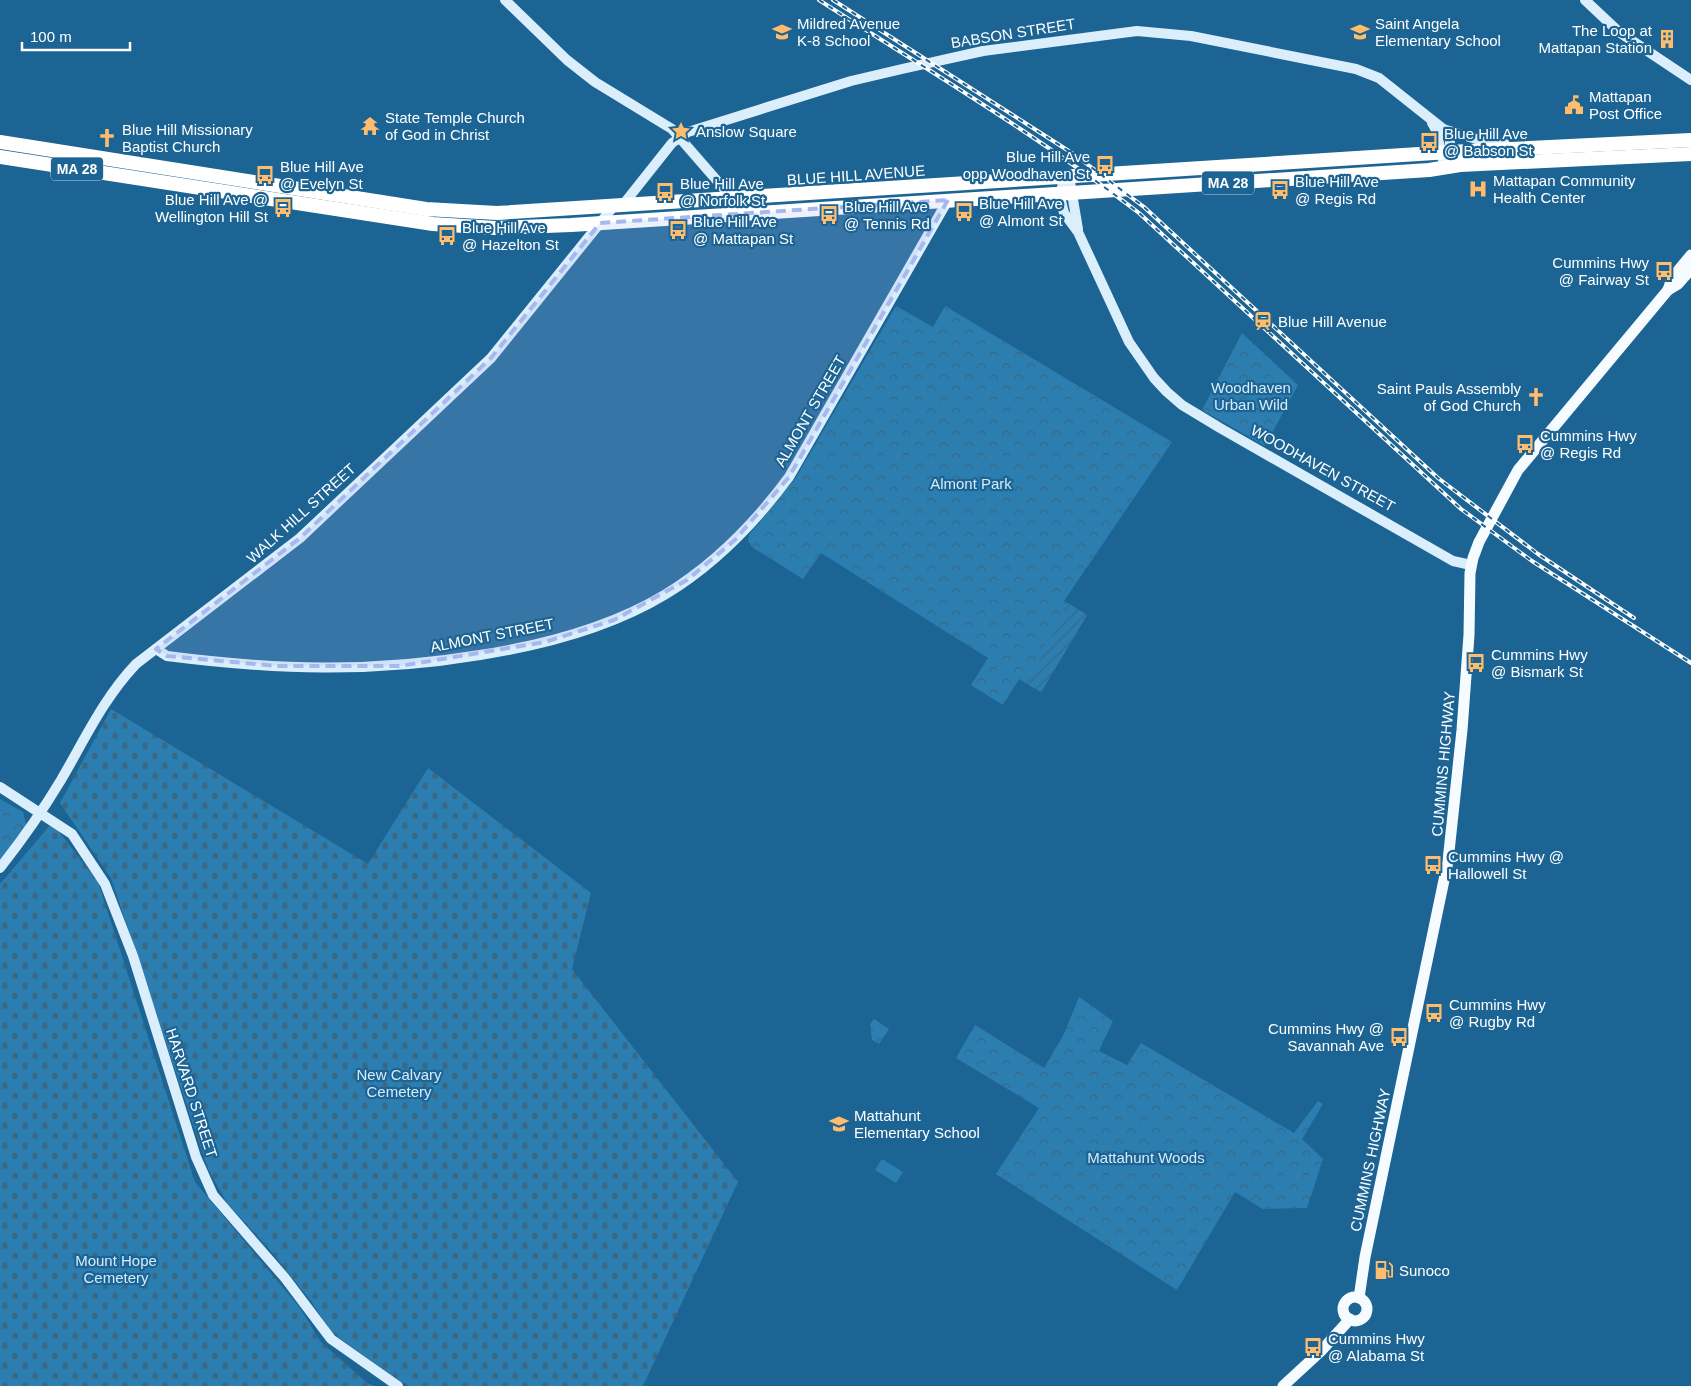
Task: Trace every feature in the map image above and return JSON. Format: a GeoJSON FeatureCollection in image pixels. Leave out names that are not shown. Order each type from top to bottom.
{"type":"FeatureCollection","features":[{"type":"Feature","properties":{"kind":"highway","name":"BLUE HILL AVENUE"},"geometry":{"type":"LineString","coordinates":[[0,157],[432,224],[495,228],[1092,192],[1447,168],[1490,157],[1539,148],[1691,140]]}},
{"type":"Feature","properties":{"kind":"highway","name":"BLUE HILL AVENUE"},"geometry":{"type":"LineString","coordinates":[[0,142],[438,210],[497,213],[1445,153],[1490,157],[1691,154]]}},
{"type":"Feature","properties":{"kind":"main road"},"geometry":{"type":"LineString","coordinates":[[505,0],[567,60],[606,90],[663,121],[680,136],[733,199],[734,214]]}},
{"type":"Feature","properties":{"kind":"main road"},"geometry":{"type":"LineString","coordinates":[[1585,0],[1626,37],[1691,80]]}},
{"type":"Feature","properties":{"kind":"main road","name":"BABSON STREET"},"geometry":{"type":"LineString","coordinates":[[618,206],[680,136],[717,122],[851,81],[983,51],[1138,30],[1163,32],[1261,49],[1356,69],[1379,78],[1432,123],[1444,129]]}},
{"type":"Feature","properties":{"kind":"main road"},"geometry":{"type":"LineString","coordinates":[[1432,123],[1445,153],[1447,168]]}},
{"type":"Feature","properties":{"kind":"main road"},"geometry":{"type":"LineString","coordinates":[[1444,129],[1449,136],[1445,153]]}},
{"type":"Feature","properties":{"kind":"main road","name":"BLUE HILL AVENUE"},"geometry":{"type":"LineString","coordinates":[[1444,129],[1490,142],[1539,148]]}},
{"type":"Feature","properties":{"kind":"main road","name":"WOODHAVEN STREET"},"geometry":{"type":"LineString","coordinates":[[1066,176],[1063,211],[1078,232],[1140,360],[1154,378],[1182,405],[1453,561],[1471,566]]}},
{"type":"Feature","properties":{"kind":"main road","name":"ALMONT STREET"},"geometry":{"type":"LineString","coordinates":[[156,649],[167,656],[277,666],[358,668],[400,666],[501,652],[545,642],[614,620],[666,594],[729,546],[761,513],[789,477],[948,200]]}},
{"type":"Feature","properties":{"kind":"main road","name":"WALK HILL STREET"},"geometry":{"type":"LineString","coordinates":[[0,868],[24,838],[60,781],[113,689],[136,664],[300,538],[491,358],[600,223],[618,206]]}},
{"type":"Feature","properties":{"kind":"main road","name":"CUMMINS HIGHWAY"},"geometry":{"type":"LineString","coordinates":[[1668,290],[1672,278],[1691,255]]}},
{"type":"Feature","properties":{"kind":"main road","name":"CUMMINS HIGHWAY"},"geometry":{"type":"LineString","coordinates":[[1283,1386],[1316,1356],[1350,1319],[1361,1319],[1366,1313],[1365,1302],[1359,1298],[1363,1266],[1448,861],[1460,750],[1469,635],[1471,566],[1481,538],[1494,512],[1526,459],[1668,290],[1678,284],[1691,269]]}},
{"type":"Feature","properties":{"kind":"main road","name":"HARVARD STREET"},"geometry":{"type":"LineString","coordinates":[[0,787],[72,834],[105,884],[133,956],[196,1157],[213,1195],[284,1278],[331,1339],[398,1386]]}},
{"type":"Feature","properties":{"kind":"main road"},"geometry":{"type":"LineString","coordinates":[[1350,1319],[1343,1310],[1345,1302],[1351,1298],[1359,1298]]}},
{"type":"Feature","properties":{"kind":"highlighted area"},"geometry":{"type":"Polygon","coordinates":[[[948,200],[789,477],[735,540],[687,580],[614,620],[545,642],[400,666],[277,666],[167,656],[156,649],[300,538],[491,358],[600,223],[948,200]]]}},
{"type":"Feature","properties":{"kind":"green space","name":"Almont Park"},"geometry":{"type":"Polygon","coordinates":[[[896,306],[933,327],[945,306],[1172,442],[1064,601],[1087,615],[1041,692],[1019,679],[1003,705],[971,685],[988,658],[821,553],[803,579],[752,547],[748,541],[749,535],[795,479],[896,306]]]}},
{"type":"Feature","properties":{"kind":"green space","name":"Woodhaven Urban Wild"},"geometry":{"type":"Polygon","coordinates":[[[1242,333],[1298,385],[1265,446],[1202,410],[1242,333]]]}},
{"type":"Feature","properties":{"kind":"green space"},"geometry":{"type":"Polygon","coordinates":[[[1068,603],[1087,615],[1041,692],[1028,684],[1068,603]]]}},
{"type":"Feature","properties":{"kind":"green space","name":"New Calvary Cemetery"},"geometry":{"type":"Polygon","coordinates":[[[111,709],[368,864],[428,768],[591,893],[572,969],[738,1182],[643,1386],[407,1386],[331,1332],[311,1301],[270,1250],[227,1203],[208,1169],[111,878],[60,803],[111,709]]]}},
{"type":"Feature","properties":{"kind":"green space"},"geometry":{"type":"Polygon","coordinates":[[[0,799],[23,812],[27,828],[0,860],[0,799]]]}},
{"type":"Feature","properties":{"kind":"green space","name":"Mount Hope Cemetery"},"geometry":{"type":"Polygon","coordinates":[[[52,823],[98,882],[195,1182],[300,1308],[320,1341],[367,1383],[374,1386],[0,1386],[0,884],[52,823]]]}},
{"type":"Feature","properties":{"kind":"green space","name":"Mattahunt Woods"},"geometry":{"type":"Polygon","coordinates":[[[1079,997],[1113,1021],[1099,1051],[1127,1065],[1141,1043],[1294,1133],[1318,1101],[1323,1104],[1302,1139],[1323,1159],[1307,1208],[1263,1209],[1235,1192],[1177,1290],[996,1174],[1039,1108],[956,1058],[975,1025],[1044,1068],[1064,1034],[1079,997]]]}},
{"type":"Feature","properties":{"kind":"green space"},"geometry":{"type":"Polygon","coordinates":[[[874,1019],[889,1029],[879,1044],[872,1040],[870,1024],[874,1019]]]}},
{"type":"Feature","properties":{"kind":"green space"},"geometry":{"type":"Polygon","coordinates":[[[882,1159],[903,1172],[896,1183],[875,1170],[882,1159]]]}},
{"type":"Feature","properties":{"kind":"railway"},"geometry":{"type":"LineString","coordinates":[[819,0],[1021,130],[1139,213],[1461,509],[1532,561],[1691,663]]}},
{"type":"Feature","properties":{"kind":"railway"},"geometry":{"type":"LineString","coordinates":[[833,0],[1075,155],[1144,207],[1438,478],[1538,554],[1634,618]]}},
{"type":"Feature","properties":{"kind":"place","name":"Mildred Avenue K-8 School"},"geometry":{"type":"Point","coordinates":[782,32]}},
{"type":"Feature","properties":{"kind":"place","name":"Saint Angela Elementary School"},"geometry":{"type":"Point","coordinates":[1360,32]}},
{"type":"Feature","properties":{"kind":"place","name":"The Loop at Mattapan Station"},"geometry":{"type":"Point","coordinates":[1667,39]}},
{"type":"Feature","properties":{"kind":"place","name":"Mattapan Post Office"},"geometry":{"type":"Point","coordinates":[1574,105]}},
{"type":"Feature","properties":{"kind":"place","name":"State Temple Church of God in Christ"},"geometry":{"type":"Point","coordinates":[370,126]}},
{"type":"Feature","properties":{"kind":"place","name":"Anslow Square"},"geometry":{"type":"Point","coordinates":[681,131]}},
{"type":"Feature","properties":{"kind":"place","name":"Blue Hill Missionary Baptist Church"},"geometry":{"type":"Point","coordinates":[107,138]}},
{"type":"Feature","properties":{"kind":"place","name":"Blue Hill Ave @ Babson St"},"geometry":{"type":"Point","coordinates":[1429,142]}},
{"type":"Feature","properties":{"kind":"place","name":"Blue Hill Ave opp Woodhaven St"},"geometry":{"type":"Point","coordinates":[1105,165]}},
{"type":"Feature","properties":{"kind":"place","name":"Blue Hill Ave @ Evelyn St"},"geometry":{"type":"Point","coordinates":[265,175]}},
{"type":"Feature","properties":{"kind":"place","name":"Mattapan Community Health Center"},"geometry":{"type":"Point","coordinates":[1478,189]}},
{"type":"Feature","properties":{"kind":"place","name":"Blue Hill Ave @ Regis Rd"},"geometry":{"type":"Point","coordinates":[1280,190]}},
{"type":"Feature","properties":{"kind":"place","name":"Blue Hill Ave @ Norfolk St"},"geometry":{"type":"Point","coordinates":[665,192]}},
{"type":"Feature","properties":{"kind":"place","name":"Blue Hill Ave @ Wellington Hill St"},"geometry":{"type":"Point","coordinates":[283,208]}},
{"type":"Feature","properties":{"kind":"place","name":"Blue Hill Ave @ Almont St"},"geometry":{"type":"Point","coordinates":[964,212]}},
{"type":"Feature","properties":{"kind":"place","name":"Blue Hill Ave @ Tennis Rd"},"geometry":{"type":"Point","coordinates":[829,215]}},
{"type":"Feature","properties":{"kind":"place","name":"Blue Hill Ave @ Mattapan St"},"geometry":{"type":"Point","coordinates":[678,230]}},
{"type":"Feature","properties":{"kind":"place","name":"Blue Hill Ave @ Hazelton St"},"geometry":{"type":"Point","coordinates":[447,236]}},
{"type":"Feature","properties":{"kind":"place","name":"Cummins Hwy @ Fairway St"},"geometry":{"type":"Point","coordinates":[1664,271]}},
{"type":"Feature","properties":{"kind":"place","name":"Blue Hill Avenue"},"geometry":{"type":"Point","coordinates":[1263,321]}},
{"type":"Feature","properties":{"kind":"place","name":"Saint Pauls Assembly of God Church"},"geometry":{"type":"Point","coordinates":[1536,397]}},
{"type":"Feature","properties":{"kind":"place","name":"Cummins Hwy @ Regis Rd"},"geometry":{"type":"Point","coordinates":[1525,444]}},
{"type":"Feature","properties":{"kind":"place","name":"Cummins Hwy @ Bismark St"},"geometry":{"type":"Point","coordinates":[1476,663]}},
{"type":"Feature","properties":{"kind":"place","name":"Cummins Hwy @ Hallowell St"},"geometry":{"type":"Point","coordinates":[1433,865]}},
{"type":"Feature","properties":{"kind":"place","name":"Cummins Hwy @ Rugby Rd"},"geometry":{"type":"Point","coordinates":[1434,1013]}},
{"type":"Feature","properties":{"kind":"place","name":"Cummins Hwy @ Savannah Ave"},"geometry":{"type":"Point","coordinates":[1399,1037]}},
{"type":"Feature","properties":{"kind":"place","name":"Mattahunt Elementary School"},"geometry":{"type":"Point","coordinates":[839,1124]}},
{"type":"Feature","properties":{"kind":"place","name":"Sunoco"},"geometry":{"type":"Point","coordinates":[1384,1270]}},
{"type":"Feature","properties":{"kind":"place","name":"Cummins Hwy @ Alabama St"},"geometry":{"type":"Point","coordinates":[1313,1347]}}]}
